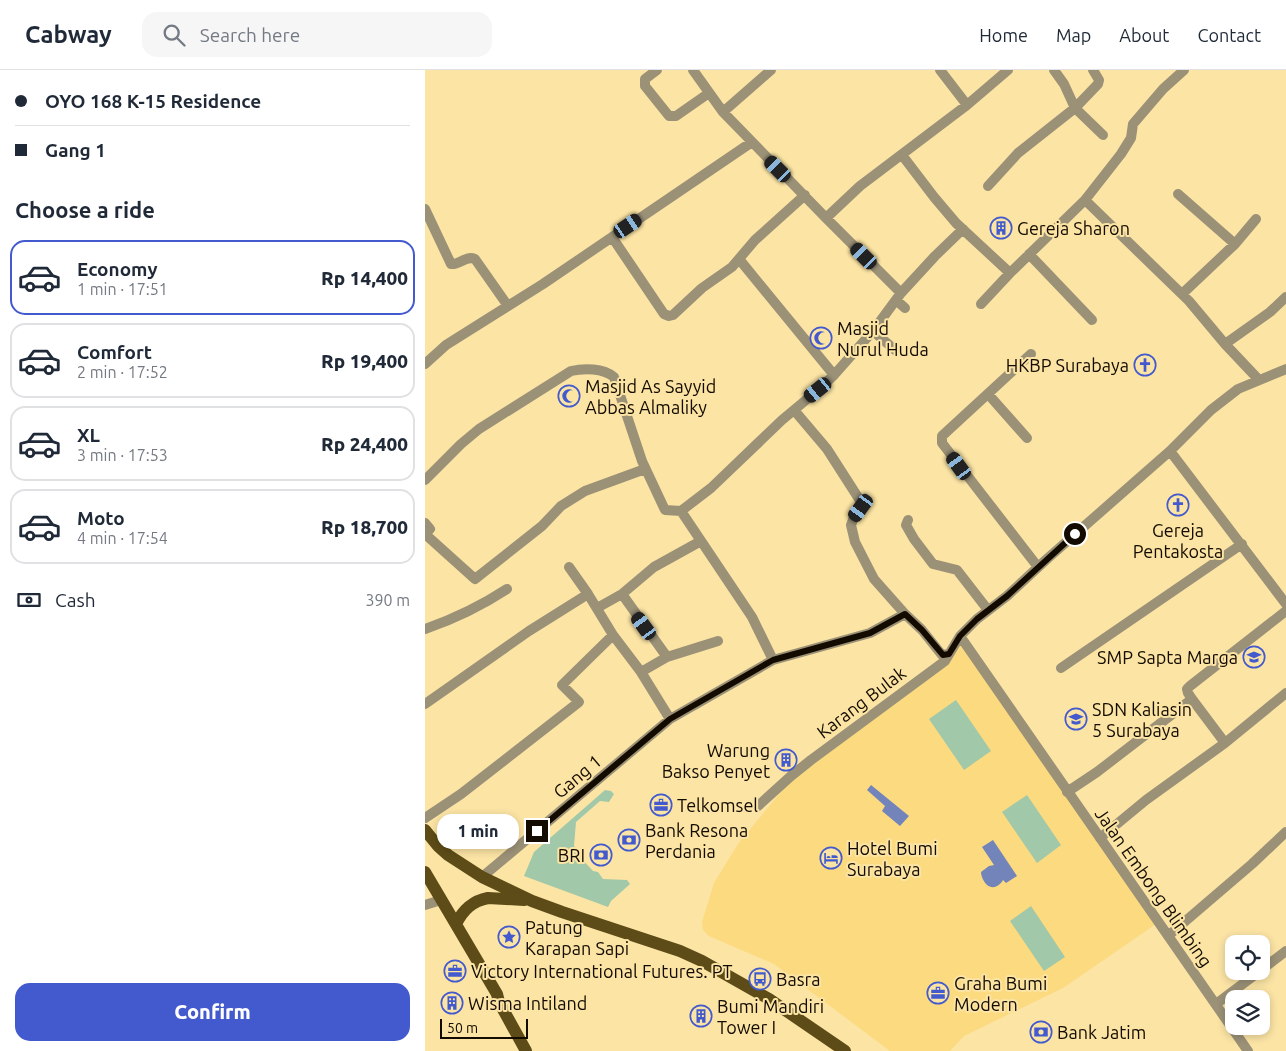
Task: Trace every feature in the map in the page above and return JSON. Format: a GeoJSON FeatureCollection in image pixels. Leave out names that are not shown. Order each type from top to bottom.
{"type":"FeatureCollection","features":[{"type":"Feature","properties":{"kind":"main road"},"geometry":{"type":"LineString","coordinates":[[425,830],[448,855],[482,878],[532,901],[599,926],[679,951],[713,967],[769,999],[845,1051]]}},
{"type":"Feature","properties":{"kind":"main road"},"geometry":{"type":"LineString","coordinates":[[425,872],[497,994],[499,1002],[526,1051]]}},
{"type":"Feature","properties":{"kind":"main road"},"geometry":{"type":"LineString","coordinates":[[456,924],[466,908],[482,899],[532,901]]}},
{"type":"Feature","properties":{"kind":"main road"},"geometry":{"type":"LineString","coordinates":[[497,994],[505,998],[536,1051]]}},
{"type":"Feature","properties":{"kind":"street"},"geometry":{"type":"LineString","coordinates":[[657,70],[645,79],[645,86],[669,116],[676,116],[709,93]]}},
{"type":"Feature","properties":{"kind":"street"},"geometry":{"type":"LineString","coordinates":[[693,70],[723,112],[805,195],[899,297],[905,308]]}},
{"type":"Feature","properties":{"kind":"street"},"geometry":{"type":"LineString","coordinates":[[723,112],[771,70]]}},
{"type":"Feature","properties":{"kind":"street"},"geometry":{"type":"LineString","coordinates":[[939,70],[967,105]]}},
{"type":"Feature","properties":{"kind":"street"},"geometry":{"type":"LineString","coordinates":[[826,218],[860,186],[967,105],[1008,70]]}},
{"type":"Feature","properties":{"kind":"street"},"geometry":{"type":"LineString","coordinates":[[1054,70],[1065,84],[1075,108],[1103,135]]}},
{"type":"Feature","properties":{"kind":"street"},"geometry":{"type":"LineString","coordinates":[[987,186],[1018,153],[1075,108],[1099,84],[1099,80],[1093,70]]}},
{"type":"Feature","properties":{"kind":"street"},"geometry":{"type":"LineString","coordinates":[[981,304],[1085,200],[1121,154],[1131,138],[1133,124],[1163,89],[1183,70]]}},
{"type":"Feature","properties":{"kind":"street"},"geometry":{"type":"LineString","coordinates":[[425,364],[446,345],[543,284],[752,142]]}},
{"type":"Feature","properties":{"kind":"street"},"geometry":{"type":"LineString","coordinates":[[902,155],[956,223],[1010,273]]}},
{"type":"Feature","properties":{"kind":"street"},"geometry":{"type":"LineString","coordinates":[[1177,194],[1235,244]]}},
{"type":"Feature","properties":{"kind":"street"},"geometry":{"type":"LineString","coordinates":[[612,237],[664,314],[669,316],[673,315],[702,288],[733,267],[755,240],[805,195]]}},
{"type":"Feature","properties":{"kind":"street"},"geometry":{"type":"LineString","coordinates":[[1085,200],[1182,294],[1259,380]]}},
{"type":"Feature","properties":{"kind":"street"},"geometry":{"type":"LineString","coordinates":[[425,209],[451,264],[457,264],[471,257],[475,259],[508,306]]}},
{"type":"Feature","properties":{"kind":"street"},"geometry":{"type":"LineString","coordinates":[[1182,294],[1235,244],[1256,219]]}},
{"type":"Feature","properties":{"kind":"street"},"geometry":{"type":"LineString","coordinates":[[681,511],[711,488],[782,420],[834,375],[935,256],[963,229]]}},
{"type":"Feature","properties":{"kind":"street"},"geometry":{"type":"LineString","coordinates":[[1029,254],[1092,320]]}},
{"type":"Feature","properties":{"kind":"street"},"geometry":{"type":"LineString","coordinates":[[739,259],[834,375]]}},
{"type":"Feature","properties":{"kind":"street"},"geometry":{"type":"LineString","coordinates":[[1225,344],[1270,312],[1286,297]]}},
{"type":"Feature","properties":{"kind":"street"},"geometry":{"type":"LineString","coordinates":[[873,330],[895,350]]}},
{"type":"Feature","properties":{"kind":"street"},"geometry":{"type":"LineString","coordinates":[[1031,354],[942,436],[942,443],[1038,567]]}},
{"type":"Feature","properties":{"kind":"street"},"geometry":{"type":"LineString","coordinates":[[425,480],[479,429],[571,372],[578,369],[593,369],[607,372],[614,377],[645,469],[663,506],[681,511],[752,617],[773,660]]}},
{"type":"Feature","properties":{"kind":"street","name":"Karang Bulak"},"geometry":{"type":"LineString","coordinates":[[758,806],[811,760],[945,661],[960,636],[977,619],[1007,596],[1170,451],[1211,410],[1238,389],[1286,369]]}},
{"type":"Feature","properties":{"kind":"street"},"geometry":{"type":"LineString","coordinates":[[988,394],[1027,438]]}},
{"type":"Feature","properties":{"kind":"street"},"geometry":{"type":"LineString","coordinates":[[794,410],[827,449],[861,502],[861,508],[851,525],[855,542],[874,578],[943,655],[949,654]]}},
{"type":"Feature","properties":{"kind":"street"},"geometry":{"type":"LineString","coordinates":[[1170,451],[1286,604]]}},
{"type":"Feature","properties":{"kind":"street"},"geometry":{"type":"LineString","coordinates":[[425,523],[430,528],[425,534],[475,578],[542,526],[561,506],[585,491],[645,469]]}},
{"type":"Feature","properties":{"kind":"street"},"geometry":{"type":"LineString","coordinates":[[908,520],[906,524],[908,531],[933,564],[957,570],[988,610]]}},
{"type":"Feature","properties":{"kind":"street"},"geometry":{"type":"LineString","coordinates":[[597,608],[622,594],[653,567],[701,540]]}},
{"type":"Feature","properties":{"kind":"street"},"geometry":{"type":"LineString","coordinates":[[1061,668],[1241,544]]}},
{"type":"Feature","properties":{"kind":"street"},"geometry":{"type":"LineString","coordinates":[[569,567],[613,635],[641,672],[670,719]]}},
{"type":"Feature","properties":{"kind":"street"},"geometry":{"type":"LineString","coordinates":[[425,629],[467,613],[485,604],[507,589]]}},
{"type":"Feature","properties":{"kind":"street"},"geometry":{"type":"LineString","coordinates":[[425,704],[529,630],[588,594]]}},
{"type":"Feature","properties":{"kind":"street"},"geometry":{"type":"LineString","coordinates":[[622,594],[667,657]]}},
{"type":"Feature","properties":{"kind":"street"},"geometry":{"type":"LineString","coordinates":[[1225,742],[1192,699],[1187,689],[1286,611]]}},
{"type":"Feature","properties":{"kind":"street","name":"Gang 1"},"geometry":{"type":"LineString","coordinates":[[482,878],[670,719],[773,660],[870,633],[905,614]]}},
{"type":"Feature","properties":{"kind":"street"},"geometry":{"type":"LineString","coordinates":[[425,818],[461,794],[579,702],[562,685],[613,635]]}},
{"type":"Feature","properties":{"kind":"street","name":"Jalan Embong Blimbing"},"geometry":{"type":"LineString","coordinates":[[960,636],[1248,1051]]}},
{"type":"Feature","properties":{"kind":"street"},"geometry":{"type":"LineString","coordinates":[[641,672],[667,657],[718,641]]}},
{"type":"Feature","properties":{"kind":"street"},"geometry":{"type":"LineString","coordinates":[[1100,838],[1146,800],[1225,742],[1286,693]]}},
{"type":"Feature","properties":{"kind":"street"},"geometry":{"type":"LineString","coordinates":[[1067,792],[1097,772],[1192,699]]}},
{"type":"Feature","properties":{"kind":"street"},"geometry":{"type":"LineString","coordinates":[[1168,936],[1252,864],[1286,832]]}},
{"type":"Feature","properties":{"kind":"street"},"geometry":{"type":"LineString","coordinates":[[425,905],[441,900]]}},
{"type":"Feature","properties":{"kind":"street"},"geometry":{"type":"LineString","coordinates":[[1270,963],[1286,951]]}},
{"type":"Feature","properties":{"kind":"street"},"geometry":{"type":"LineString","coordinates":[[1216,1004],[1248,980]]}},
{"type":"Feature","properties":{"kind":"shaded area"},"geometry":{"type":"Polygon","coordinates":[[[961,642],[1156,924],[1063,988],[964,1036],[950,1051],[890,1051],[774,964],[709,936],[703,930],[702,922],[714,883],[738,844],[794,776],[961,642]]]}},
{"type":"Feature","properties":{"kind":"green space"},"geometry":{"type":"Polygon","coordinates":[[[956,700],[991,751],[964,770],[929,719],[956,700]]]}},
{"type":"Feature","properties":{"kind":"green space"},"geometry":{"type":"Polygon","coordinates":[[[605,790],[611,791],[614,794],[609,802],[600,801],[576,822],[574,846],[581,853],[581,858],[593,871],[598,872],[603,879],[627,880],[630,884],[611,901],[608,907],[524,876],[534,852],[605,790]]]}},
{"type":"Feature","properties":{"kind":"green space"},"geometry":{"type":"Polygon","coordinates":[[[1027,795],[1061,845],[1037,863],[1002,812],[1027,795]]]}},
{"type":"Feature","properties":{"kind":"green space"},"geometry":{"type":"Polygon","coordinates":[[[1031,906],[1065,957],[1044,971],[1010,921],[1031,906]]]}},
{"type":"Feature","properties":{"kind":"water"},"geometry":{"type":"Polygon","coordinates":[[[871,785],[909,816],[900,826],[882,811],[885,806],[867,790],[871,785]]]}},
{"type":"Feature","properties":{"kind":"water"},"geometry":{"type":"Polygon","coordinates":[[[993,840],[1017,876],[1006,883],[1003,880],[999,885],[991,887],[982,878],[981,872],[994,865],[982,847],[993,840]]]}},
{"type":"Feature","properties":{"kind":"place","name":"Gereja Sharon"},"geometry":{"type":"Point","coordinates":[1001,228]}},
{"type":"Feature","properties":{"kind":"place","name":"Masjid Nurul Huda"},"geometry":{"type":"Point","coordinates":[821,338]}},
{"type":"Feature","properties":{"kind":"place","name":"HKBP Surabaya"},"geometry":{"type":"Point","coordinates":[1145,365]}},
{"type":"Feature","properties":{"kind":"place","name":"Masjid As Sayyid Abbas Almaliky"},"geometry":{"type":"Point","coordinates":[569,396]}},
{"type":"Feature","properties":{"kind":"place","name":"Gereja Pentakosta"},"geometry":{"type":"Point","coordinates":[1178,505]}},
{"type":"Feature","properties":{"kind":"place","name":"SMP Sapta Marga"},"geometry":{"type":"Point","coordinates":[1254,657]}},
{"type":"Feature","properties":{"kind":"place","name":"SDN Kaliasin 5 Surabaya"},"geometry":{"type":"Point","coordinates":[1076,719]}},
{"type":"Feature","properties":{"kind":"place","name":"Warung Bakso Penyet"},"geometry":{"type":"Point","coordinates":[786,760]}},
{"type":"Feature","properties":{"kind":"place","name":"Telkomsel"},"geometry":{"type":"Point","coordinates":[661,805]}},
{"type":"Feature","properties":{"kind":"place","name":"Bank Resona Perdania"},"geometry":{"type":"Point","coordinates":[629,840]}},
{"type":"Feature","properties":{"kind":"place","name":"BRI"},"geometry":{"type":"Point","coordinates":[601,855]}},
{"type":"Feature","properties":{"kind":"place","name":"Hotel Bumi Surabaya"},"geometry":{"type":"Point","coordinates":[831,858]}},
{"type":"Feature","properties":{"kind":"place","name":"Patung Karapan Sapi"},"geometry":{"type":"Point","coordinates":[509,937]}},
{"type":"Feature","properties":{"kind":"place","name":"Victory International Futures. PT"},"geometry":{"type":"Point","coordinates":[455,971]}},
{"type":"Feature","properties":{"kind":"place","name":"Basra"},"geometry":{"type":"Point","coordinates":[760,979]}},
{"type":"Feature","properties":{"kind":"place","name":"Graha Bumi Modern"},"geometry":{"type":"Point","coordinates":[938,993]}},
{"type":"Feature","properties":{"kind":"place","name":"Wisma Intiland"},"geometry":{"type":"Point","coordinates":[452,1003]}},
{"type":"Feature","properties":{"kind":"place","name":"Bumi Mandiri Tower I"},"geometry":{"type":"Point","coordinates":[701,1016]}},
{"type":"Feature","properties":{"kind":"place","name":"Bank Jatim"},"geometry":{"type":"Point","coordinates":[1041,1032]}},
{"type":"Feature","properties":{"kind":"route"},"geometry":{"type":"LineString","coordinates":[[537,831],[670,719],[773,660],[870,633],[905,614],[922,630],[943,655],[949,654],[960,636],[977,619],[1007,596],[1075,534]]}}]}
